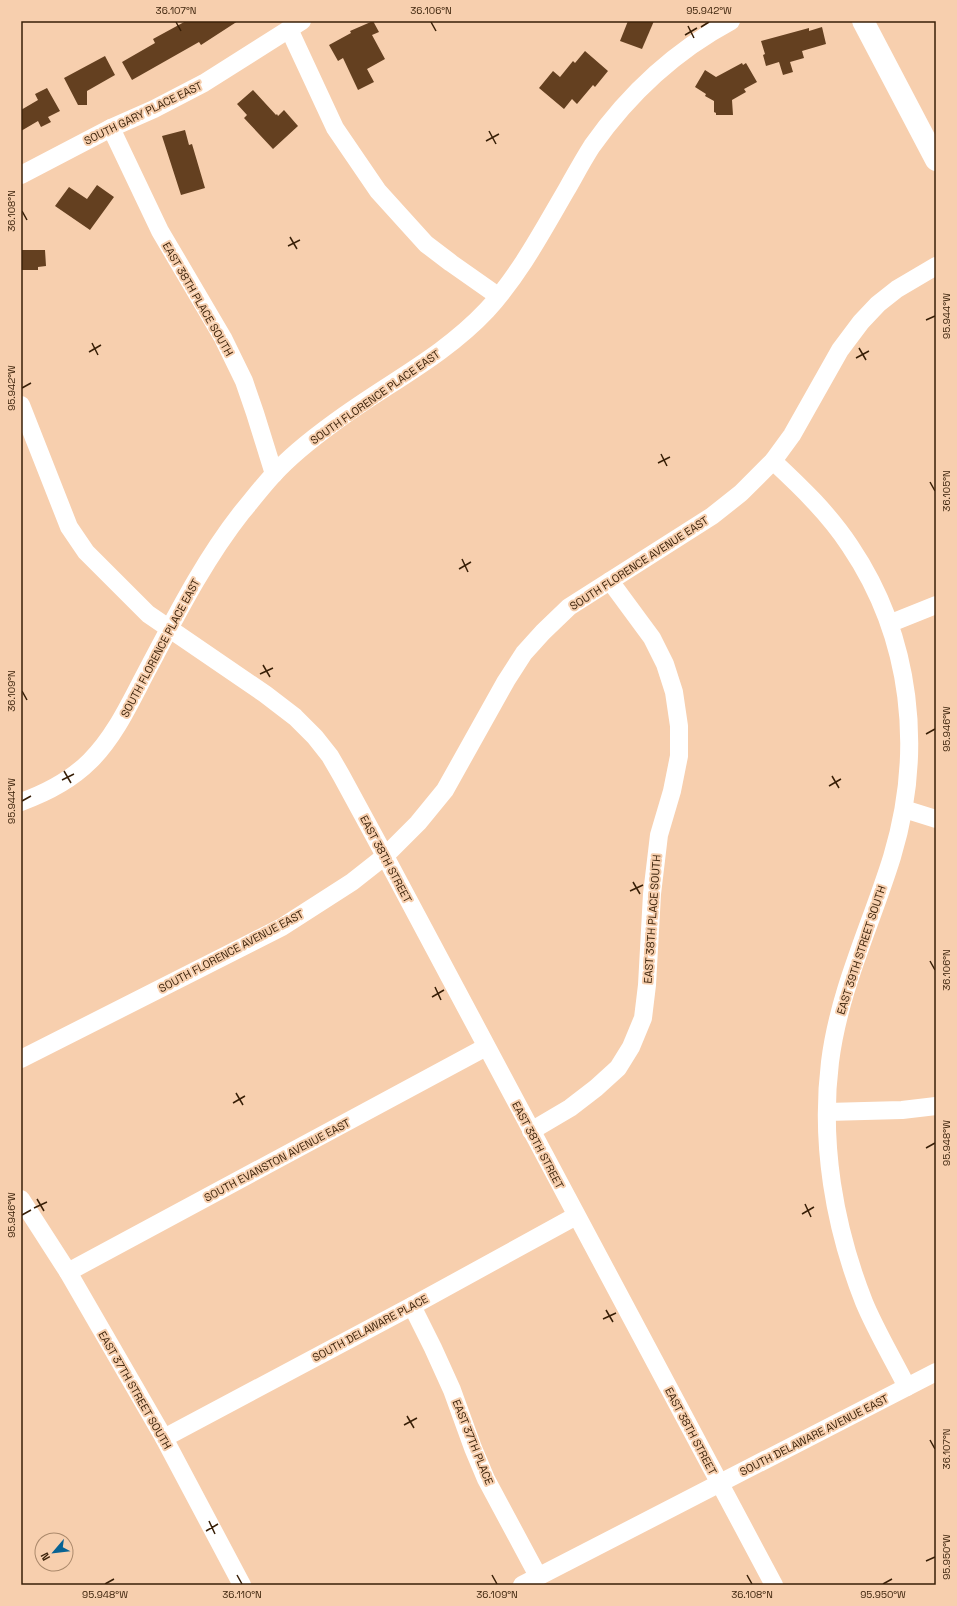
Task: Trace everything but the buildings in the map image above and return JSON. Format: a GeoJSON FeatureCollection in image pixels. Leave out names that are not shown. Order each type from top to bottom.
{"type":"FeatureCollection","features":[{"type":"Feature","properties":{"kind":"main road"},"geometry":{"type":"LineString","coordinates":[[863,21],[936,160]]}},
{"type":"Feature","properties":{"kind":"street","name":"SOUTH FLORENCE PLACE EAST"},"geometry":{"type":"LineString","coordinates":[[21,802],[37,796],[73,775],[102,748],[124,714],[194,583],[215,549],[274,474],[304,446],[336,421],[426,363],[461,336],[487,310],[516,273],[534,246],[596,141],[637,92],[655,74],[710,26],[731,21]]}},
{"type":"Feature","properties":{"kind":"street","name":"SOUTH GARY PLACE EAST"},"geometry":{"type":"LineString","coordinates":[[21,175],[111,128],[154,110],[204,83],[296,25]]}},
{"type":"Feature","properties":{"kind":"street"},"geometry":{"type":"LineString","coordinates":[[296,25],[335,128],[378,191],[426,244],[498,296]]}},
{"type":"Feature","properties":{"kind":"street","name":"EAST 38TH PLACE SOUTH"},"geometry":{"type":"LineString","coordinates":[[111,128],[160,231],[223,338],[244,381],[274,474]]}},
{"type":"Feature","properties":{"kind":"street","name":"SOUTH FLORENCE AVENUE EAST"},"geometry":{"type":"LineString","coordinates":[[21,1059],[282,927],[352,882],[385,856],[418,823],[445,790],[506,681],[524,653],[543,632],[569,607],[712,516],[741,493],[773,460],[796,428],[840,350],[861,322],[878,304],[897,289],[936,266]]}},
{"type":"Feature","properties":{"kind":"street","name":"EAST 38TH STREET"},"geometry":{"type":"LineString","coordinates":[[21,405],[69,527],[86,552],[148,614],[291,714],[315,738],[330,756],[385,856],[774,1585]]}},
{"type":"Feature","properties":{"kind":"street","name":"EAST 39TH STREET SOUTH"},"geometry":{"type":"LineString","coordinates":[[773,460],[829,517],[850,545],[870,578],[890,623],[904,674],[910,750],[908,784],[904,809],[892,855],[847,984],[830,1062],[827,1112],[832,1185],[851,1266],[864,1303],[907,1387]]}},
{"type":"Feature","properties":{"kind":"street","name":"EAST 38TH PLACE SOUTH"},"geometry":{"type":"LineString","coordinates":[[531,1132],[570,1108],[596,1088],[618,1068],[631,1047],[642,1018],[647,985],[653,886],[660,835],[672,791],[679,756],[679,726],[674,692],[665,664],[652,638],[610,581]]}},
{"type":"Feature","properties":{"kind":"street"},"geometry":{"type":"LineString","coordinates":[[890,623],[936,605]]}},
{"type":"Feature","properties":{"kind":"street"},"geometry":{"type":"LineString","coordinates":[[904,809],[936,819]]}},
{"type":"Feature","properties":{"kind":"street","name":"SOUTH EVANSTON AVENUE EAST"},"geometry":{"type":"LineString","coordinates":[[68,1272],[486,1047]]}},
{"type":"Feature","properties":{"kind":"street"},"geometry":{"type":"LineString","coordinates":[[827,1112],[902,1110],[936,1106]]}},
{"type":"Feature","properties":{"kind":"street","name":"EAST 37TH STREET SOUTH"},"geometry":{"type":"LineString","coordinates":[[21,1199],[68,1272],[164,1438],[242,1585]]}},
{"type":"Feature","properties":{"kind":"street","name":"SOUTH DELAWARE PLACE"},"geometry":{"type":"LineString","coordinates":[[164,1438],[412,1306],[576,1216]]}},
{"type":"Feature","properties":{"kind":"street","name":"EAST 37TH PLACE"},"geometry":{"type":"LineString","coordinates":[[412,1306],[434,1348],[452,1390],[472,1448],[486,1479],[538,1576]]}},
{"type":"Feature","properties":{"kind":"street","name":"SOUTH DELAWARE AVENUE EAST"},"geometry":{"type":"LineString","coordinates":[[522,1585],[936,1372]]}}]}
